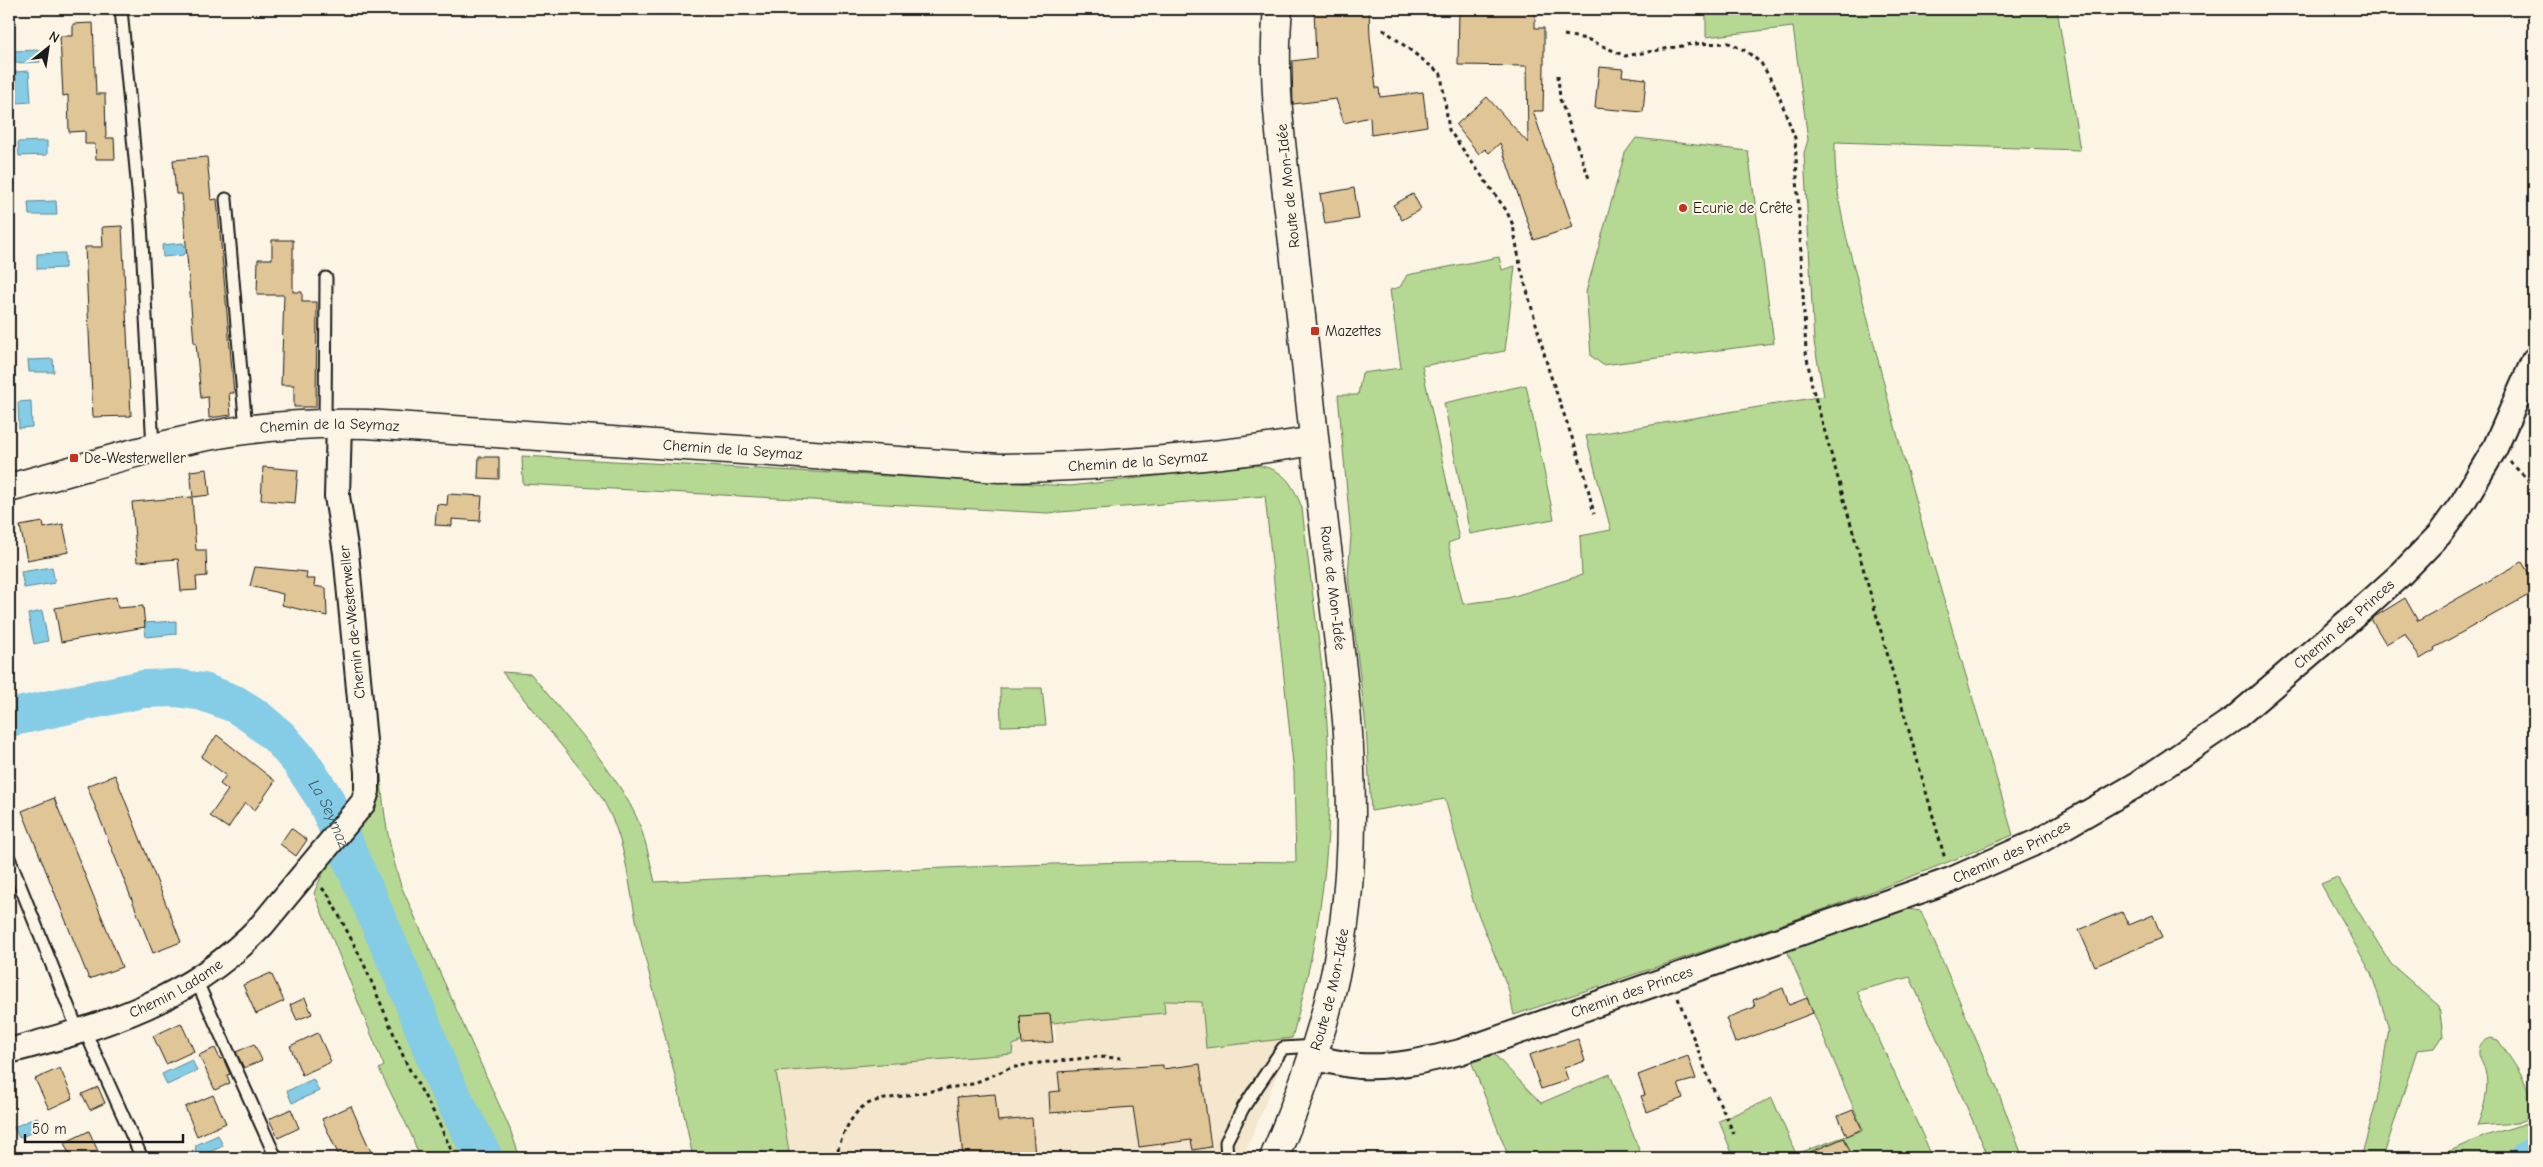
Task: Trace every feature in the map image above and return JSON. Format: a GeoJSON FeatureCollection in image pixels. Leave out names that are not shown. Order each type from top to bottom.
{"type":"FeatureCollection","features":[{"type":"Feature","properties":{"kind":"street","name":"Route de Mon-Idée"},"geometry":{"type":"LineString","coordinates":[[1274,1158],[1315,1052],[1334,982],[1344,924],[1351,841],[1352,780],[1345,684],[1314,441],[1278,90],[1276,40],[1278,9]]}},
{"type":"Feature","properties":{"kind":"street","name":"Chemin des Princes"},"geometry":{"type":"LineString","coordinates":[[1315,1052],[1359,1066],[1418,1062],[1460,1052],[1951,880],[2039,841],[2138,784],[2235,718],[2367,605],[2439,535],[2463,502],[2495,448],[2534,360]]}},
{"type":"Feature","properties":{"kind":"street","name":"Chemin de la Seymaz"},"geometry":{"type":"LineString","coordinates":[[9,488],[153,448],[246,429],[332,424],[999,468],[1054,468],[1153,461],[1314,441]]}},
{"type":"Feature","properties":{"kind":"street","name":"Chemin de-Westerweller"},"geometry":{"type":"LineString","coordinates":[[330,843],[362,803],[367,791],[367,772],[346,553],[337,496],[332,424]]}},
{"type":"Feature","properties":{"kind":"street","name":"Chemin Ladame"},"geometry":{"type":"LineString","coordinates":[[9,1051],[81,1032],[132,1013],[197,982],[246,942],[330,843]]}},
{"type":"Feature","properties":{"kind":"lane"},"geometry":{"type":"LineString","coordinates":[[121,9],[141,223],[153,448]]}},
{"type":"Feature","properties":{"kind":"lane"},"geometry":{"type":"LineString","coordinates":[[226,199],[246,429]]}},
{"type":"Feature","properties":{"kind":"lane"},"geometry":{"type":"LineString","coordinates":[[326,278],[332,424]]}},
{"type":"Feature","properties":{"kind":"lane"},"geometry":{"type":"LineString","coordinates":[[9,858],[81,1032],[142,1158]]}},
{"type":"Feature","properties":{"kind":"lane"},"geometry":{"type":"LineString","coordinates":[[197,982],[276,1158]]}},
{"type":"Feature","properties":{"kind":"lane"},"geometry":{"type":"LineString","coordinates":[[1227,1158],[1226,1142],[1239,1116],[1284,1048],[1315,1052]]}},
{"type":"Feature","properties":{"kind":"path"},"geometry":{"type":"LineString","coordinates":[[1382,29],[1441,74],[1449,130],[1509,216],[1549,371],[1585,475],[1594,514]]}},
{"type":"Feature","properties":{"kind":"path"},"geometry":{"type":"LineString","coordinates":[[1564,35],[1587,39],[1625,56],[1693,44],[1729,43],[1746,51],[1761,63],[1776,88],[1795,138],[1806,352],[1812,386],[1951,880]]}},
{"type":"Feature","properties":{"kind":"path"},"geometry":{"type":"LineString","coordinates":[[1558,75],[1560,99],[1590,180]]}},
{"type":"Feature","properties":{"kind":"path"},"geometry":{"type":"LineString","coordinates":[[2495,448],[2534,486]]}},
{"type":"Feature","properties":{"kind":"path"},"geometry":{"type":"LineString","coordinates":[[306,871],[329,896],[363,962],[407,1065],[434,1113],[455,1158]]}},
{"type":"Feature","properties":{"kind":"path"},"geometry":{"type":"LineString","coordinates":[[1671,979],[1711,1084],[1734,1134]]}},
{"type":"Feature","properties":{"kind":"path"},"geometry":{"type":"LineString","coordinates":[[836,1158],[838,1149],[856,1113],[865,1105],[879,1100],[972,1084],[1010,1068],[1030,1064],[1095,1057],[1124,1058]]}},
{"type":"Feature","properties":{"kind":"shaded area"},"geometry":{"type":"Polygon","coordinates":[[[1164,1001],[1203,1002],[1207,1047],[1292,1038],[1243,1158],[790,1158],[776,1072],[1011,1054],[1013,1044],[1022,1041],[1023,1044],[1056,1042],[1055,1026],[1051,1026],[1051,1023],[1165,1013],[1164,1001]]]}},
{"type":"Feature","properties":{"kind":"green space"},"geometry":{"type":"Polygon","coordinates":[[[1706,9],[2057,9],[2080,150],[1835,142],[1838,190],[1852,262],[1921,521],[2013,835],[1828,908],[1514,1015],[1508,988],[1474,904],[1445,799],[1371,811],[1366,727],[1348,576],[1351,535],[1338,395],[1358,395],[1362,373],[1401,368],[1390,290],[1400,287],[1407,275],[1499,257],[1502,270],[1515,266],[1505,351],[1422,366],[1459,539],[1448,543],[1463,604],[1508,598],[1582,575],[1580,536],[1611,530],[1586,436],[1824,396],[1814,342],[1804,153],[1808,140],[1793,27],[1706,37],[1706,9]]]}},
{"type":"Feature","properties":{"kind":"green space","name":"Ecurie de Crête"},"geometry":{"type":"Polygon","coordinates":[[[1636,138],[1748,151],[1774,343],[1603,365],[1591,356],[1586,292],[1625,153],[1636,138]]]}},
{"type":"Feature","properties":{"kind":"green space"},"geometry":{"type":"Polygon","coordinates":[[[1526,385],[1554,519],[1470,534],[1444,403],[1526,385]]]}},
{"type":"Feature","properties":{"kind":"green space"},"geometry":{"type":"Polygon","coordinates":[[[522,456],[1070,486],[1252,465],[1262,466],[1278,472],[1290,483],[1302,508],[1322,668],[1329,765],[1328,834],[1321,903],[1301,1005],[1292,1038],[1206,1048],[1202,1002],[1164,1001],[1165,1013],[1051,1023],[1050,1014],[1020,1016],[1022,1041],[1013,1045],[1012,1054],[776,1072],[790,1158],[693,1158],[675,1075],[635,916],[625,859],[614,823],[594,786],[502,672],[531,674],[600,759],[613,777],[638,820],[655,882],[1056,864],[1216,861],[1296,862],[1294,773],[1265,496],[1047,513],[523,484],[522,456]]]}},
{"type":"Feature","properties":{"kind":"green space"},"geometry":{"type":"Polygon","coordinates":[[[1000,688],[1042,688],[1046,725],[1001,726],[1000,688]]]}},
{"type":"Feature","properties":{"kind":"green space"},"geometry":{"type":"Polygon","coordinates":[[[112,700],[114,707],[9,727],[9,720],[112,700]]]}},
{"type":"Feature","properties":{"kind":"green space"},"geometry":{"type":"Polygon","coordinates":[[[381,774],[387,830],[401,886],[510,1129],[520,1158],[420,1158],[411,1134],[379,1069],[384,1066],[314,893],[331,855],[369,808],[381,774]]]}},
{"type":"Feature","properties":{"kind":"green space"},"geometry":{"type":"Polygon","coordinates":[[[2337,877],[2391,964],[2439,1006],[2443,1036],[2435,1048],[2417,1050],[2383,1158],[2361,1158],[2378,1095],[2389,1028],[2371,973],[2321,884],[2337,877]]]}},
{"type":"Feature","properties":{"kind":"green space"},"geometry":{"type":"Polygon","coordinates":[[[1900,908],[1921,911],[1996,1086],[2023,1158],[1989,1158],[1910,977],[1857,991],[1933,1158],[1734,1158],[1719,1121],[1772,1098],[1796,1154],[1863,1130],[1786,948],[1900,908]]]}},
{"type":"Feature","properties":{"kind":"green space"},"geometry":{"type":"Polygon","coordinates":[[[2491,1038],[2498,1040],[2522,1076],[2530,1096],[2534,1117],[2517,1123],[2477,1126],[2487,1091],[2485,1069],[2479,1056],[2479,1049],[2483,1043],[2491,1038]]]}},
{"type":"Feature","properties":{"kind":"green space"},"geometry":{"type":"Polygon","coordinates":[[[1493,1053],[1541,1103],[1610,1074],[1642,1158],[1509,1158],[1471,1061],[1493,1053]]]}},
{"type":"Feature","properties":{"kind":"green space"},"geometry":{"type":"Polygon","coordinates":[[[2534,1121],[2534,1158],[2433,1158],[2488,1135],[2534,1121]]]}},
{"type":"Feature","properties":{"kind":"water"},"geometry":{"type":"Polygon","coordinates":[[[39,50],[40,62],[14,63],[13,51],[39,50]]]}},
{"type":"Feature","properties":{"kind":"water"},"geometry":{"type":"Polygon","coordinates":[[[29,71],[31,102],[17,103],[15,72],[29,71]]]}},
{"type":"Feature","properties":{"kind":"water"},"geometry":{"type":"Polygon","coordinates":[[[47,141],[47,155],[19,156],[18,142],[47,141]]]}},
{"type":"Feature","properties":{"kind":"water"},"geometry":{"type":"Polygon","coordinates":[[[56,201],[57,215],[29,215],[28,202],[56,201]]]}},
{"type":"Feature","properties":{"kind":"water"},"geometry":{"type":"Polygon","coordinates":[[[183,243],[187,251],[183,255],[163,257],[162,245],[183,243]]]}},
{"type":"Feature","properties":{"kind":"water"},"geometry":{"type":"Polygon","coordinates":[[[65,253],[65,268],[37,269],[37,254],[65,253]]]}},
{"type":"Feature","properties":{"kind":"water"},"geometry":{"type":"Polygon","coordinates":[[[53,359],[54,372],[29,372],[28,360],[53,359]]]}},
{"type":"Feature","properties":{"kind":"water"},"geometry":{"type":"Polygon","coordinates":[[[31,401],[32,427],[19,428],[18,402],[31,401]]]}},
{"type":"Feature","properties":{"kind":"water"},"geometry":{"type":"Polygon","coordinates":[[[52,567],[55,583],[24,588],[21,572],[52,567]]]}},
{"type":"Feature","properties":{"kind":"water"},"geometry":{"type":"Polygon","coordinates":[[[42,611],[48,641],[34,644],[28,614],[42,611]]]}},
{"type":"Feature","properties":{"kind":"water"},"geometry":{"type":"Polygon","coordinates":[[[176,621],[176,634],[146,637],[144,623],[176,621]]]}},
{"type":"Feature","properties":{"kind":"water"},"geometry":{"type":"Polygon","coordinates":[[[192,1060],[197,1071],[167,1085],[162,1074],[192,1060]]]}},
{"type":"Feature","properties":{"kind":"water"},"geometry":{"type":"Polygon","coordinates":[[[313,1079],[319,1091],[292,1103],[287,1091],[313,1079]]]}},
{"type":"Feature","properties":{"kind":"water"},"geometry":{"type":"Polygon","coordinates":[[[37,1117],[42,1128],[19,1138],[14,1127],[37,1117]]]}},
{"type":"Feature","properties":{"kind":"water"},"geometry":{"type":"Polygon","coordinates":[[[218,1135],[223,1146],[201,1156],[195,1152],[196,1145],[218,1135]]]}},
{"type":"Feature","properties":{"kind":"building"},"geometry":{"type":"Polygon","coordinates":[[[1314,9],[1369,9],[1376,88],[1379,88],[1380,97],[1423,92],[1427,126],[1371,135],[1370,117],[1344,123],[1336,99],[1293,104],[1292,61],[1316,58],[1314,9]]]}},
{"type":"Feature","properties":{"kind":"building"},"geometry":{"type":"Polygon","coordinates":[[[1459,9],[1535,9],[1535,28],[1544,28],[1544,67],[1543,111],[1533,111],[1573,227],[1534,240],[1500,143],[1489,153],[1485,149],[1479,154],[1456,125],[1487,97],[1528,143],[1527,66],[1458,65],[1459,9]]]}},
{"type":"Feature","properties":{"kind":"building"},"geometry":{"type":"Polygon","coordinates":[[[93,23],[96,94],[105,94],[106,138],[114,138],[115,159],[96,159],[95,144],[85,144],[85,131],[69,132],[68,95],[63,96],[60,36],[73,36],[73,24],[93,23]]]}},
{"type":"Feature","properties":{"kind":"building"},"geometry":{"type":"Polygon","coordinates":[[[1599,67],[1623,69],[1622,76],[1646,79],[1643,112],[1595,108],[1599,67]]]}},
{"type":"Feature","properties":{"kind":"building"},"geometry":{"type":"Polygon","coordinates":[[[207,157],[211,200],[217,199],[234,393],[229,393],[231,415],[209,418],[208,397],[201,398],[196,343],[194,343],[182,194],[176,194],[173,160],[207,157]]]}},
{"type":"Feature","properties":{"kind":"building"},"geometry":{"type":"Polygon","coordinates":[[[1354,188],[1359,219],[1325,224],[1320,194],[1354,188]]]}},
{"type":"Feature","properties":{"kind":"building"},"geometry":{"type":"Polygon","coordinates":[[[1413,194],[1421,209],[1402,220],[1393,205],[1413,194]]]}},
{"type":"Feature","properties":{"kind":"building"},"geometry":{"type":"Polygon","coordinates":[[[122,226],[131,416],[93,417],[85,247],[103,247],[102,227],[122,226]]]}},
{"type":"Feature","properties":{"kind":"building"},"geometry":{"type":"Polygon","coordinates":[[[272,240],[293,240],[293,292],[302,292],[302,302],[317,302],[316,407],[294,407],[294,385],[281,385],[284,295],[257,295],[258,259],[272,259],[272,240]]]}},
{"type":"Feature","properties":{"kind":"building"},"geometry":{"type":"Polygon","coordinates":[[[479,457],[499,457],[499,479],[478,478],[479,457]]]}},
{"type":"Feature","properties":{"kind":"building"},"geometry":{"type":"Polygon","coordinates":[[[263,467],[298,470],[295,503],[261,500],[263,467]]]}},
{"type":"Feature","properties":{"kind":"building"},"geometry":{"type":"Polygon","coordinates":[[[207,469],[210,495],[193,497],[190,471],[207,469]]]}},
{"type":"Feature","properties":{"kind":"building"},"geometry":{"type":"Polygon","coordinates":[[[448,494],[482,496],[480,521],[452,519],[452,526],[435,525],[437,504],[447,505],[448,494]]]}},
{"type":"Feature","properties":{"kind":"building"},"geometry":{"type":"Polygon","coordinates":[[[192,497],[196,550],[206,550],[207,576],[196,577],[197,590],[181,591],[178,559],[137,562],[132,502],[192,497]]]}},
{"type":"Feature","properties":{"kind":"building"},"geometry":{"type":"Polygon","coordinates":[[[43,522],[44,528],[63,524],[69,552],[27,560],[20,526],[43,522]]]}},
{"type":"Feature","properties":{"kind":"building"},"geometry":{"type":"Polygon","coordinates":[[[2522,562],[2534,582],[2534,592],[2434,648],[2435,650],[2420,659],[2405,633],[2386,644],[2371,619],[2405,598],[2418,621],[2522,562]]]}},
{"type":"Feature","properties":{"kind":"building"},"geometry":{"type":"Polygon","coordinates":[[[255,567],[307,572],[306,579],[315,579],[314,586],[326,588],[327,616],[282,605],[283,594],[250,586],[255,567]]]}},
{"type":"Feature","properties":{"kind":"building"},"geometry":{"type":"Polygon","coordinates":[[[116,597],[118,608],[143,606],[145,627],[61,642],[55,608],[116,597]]]}},
{"type":"Feature","properties":{"kind":"building"},"geometry":{"type":"Polygon","coordinates":[[[217,735],[275,781],[255,810],[245,803],[228,828],[210,816],[228,790],[220,784],[226,775],[201,757],[217,735]]]}},
{"type":"Feature","properties":{"kind":"building"},"geometry":{"type":"Polygon","coordinates":[[[115,775],[181,942],[153,953],[87,786],[115,775]]]}},
{"type":"Feature","properties":{"kind":"building"},"geometry":{"type":"Polygon","coordinates":[[[54,798],[122,967],[89,979],[22,811],[54,798]]]}},
{"type":"Feature","properties":{"kind":"building"},"geometry":{"type":"Polygon","coordinates":[[[291,828],[307,840],[296,856],[280,844],[291,828]]]}},
{"type":"Feature","properties":{"kind":"building"},"geometry":{"type":"Polygon","coordinates":[[[2122,912],[2129,925],[2153,915],[2162,938],[2095,966],[2079,930],[2122,912]]]}},
{"type":"Feature","properties":{"kind":"building"},"geometry":{"type":"Polygon","coordinates":[[[271,973],[284,1001],[256,1014],[243,985],[271,973]]]}},
{"type":"Feature","properties":{"kind":"building"},"geometry":{"type":"Polygon","coordinates":[[[1783,988],[1789,1005],[1807,998],[1813,1013],[1735,1043],[1726,1018],[1755,1007],[1753,1000],[1783,988]]]}},
{"type":"Feature","properties":{"kind":"building"},"geometry":{"type":"Polygon","coordinates":[[[305,998],[312,1014],[297,1020],[290,1005],[305,998]]]}},
{"type":"Feature","properties":{"kind":"building"},"geometry":{"type":"Polygon","coordinates":[[[1050,1014],[1053,1042],[1022,1044],[1020,1016],[1050,1014]]]}},
{"type":"Feature","properties":{"kind":"building"},"geometry":{"type":"Polygon","coordinates":[[[181,1023],[194,1051],[166,1064],[153,1036],[181,1023]]]}},
{"type":"Feature","properties":{"kind":"building"},"geometry":{"type":"Polygon","coordinates":[[[318,1033],[331,1062],[302,1075],[290,1046],[318,1033]]]}},
{"type":"Feature","properties":{"kind":"building"},"geometry":{"type":"Polygon","coordinates":[[[1578,1039],[1585,1061],[1564,1068],[1568,1080],[1541,1089],[1529,1055],[1578,1039]]]}},
{"type":"Feature","properties":{"kind":"building"},"geometry":{"type":"Polygon","coordinates":[[[254,1044],[262,1060],[244,1068],[236,1052],[254,1044]]]}},
{"type":"Feature","properties":{"kind":"building"},"geometry":{"type":"Polygon","coordinates":[[[215,1048],[220,1059],[223,1058],[230,1074],[227,1075],[230,1083],[215,1090],[199,1055],[215,1048]]]}},
{"type":"Feature","properties":{"kind":"building"},"geometry":{"type":"Polygon","coordinates":[[[1688,1056],[1696,1079],[1678,1084],[1683,1098],[1647,1112],[1641,1096],[1645,1095],[1638,1075],[1688,1056]]]}},
{"type":"Feature","properties":{"kind":"building"},"geometry":{"type":"Polygon","coordinates":[[[1200,1064],[1211,1147],[1193,1150],[1191,1140],[1139,1147],[1133,1107],[1050,1113],[1049,1092],[1060,1091],[1058,1072],[1163,1065],[1163,1069],[1200,1064]]]}},
{"type":"Feature","properties":{"kind":"building"},"geometry":{"type":"Polygon","coordinates":[[[60,1068],[73,1098],[49,1109],[35,1079],[60,1068]]]}},
{"type":"Feature","properties":{"kind":"building"},"geometry":{"type":"Polygon","coordinates":[[[98,1087],[105,1103],[90,1110],[82,1094],[98,1087]]]}},
{"type":"Feature","properties":{"kind":"building"},"geometry":{"type":"Polygon","coordinates":[[[995,1094],[998,1121],[1032,1118],[1035,1158],[963,1158],[957,1097],[995,1094]]]}},
{"type":"Feature","properties":{"kind":"building"},"geometry":{"type":"Polygon","coordinates":[[[213,1095],[226,1123],[197,1136],[185,1107],[213,1095]]]}},
{"type":"Feature","properties":{"kind":"building"},"geometry":{"type":"Polygon","coordinates":[[[351,1106],[374,1158],[340,1158],[322,1119],[351,1106]]]}},
{"type":"Feature","properties":{"kind":"building"},"geometry":{"type":"Polygon","coordinates":[[[291,1109],[299,1128],[278,1138],[269,1119],[291,1109]]]}},
{"type":"Feature","properties":{"kind":"building"},"geometry":{"type":"Polygon","coordinates":[[[1853,1110],[1862,1129],[1847,1136],[1838,1116],[1853,1110]]]}},
{"type":"Feature","properties":{"kind":"building"},"geometry":{"type":"Polygon","coordinates":[[[89,1131],[101,1158],[71,1158],[64,1143],[89,1131]]]}},
{"type":"Feature","properties":{"kind":"building"},"geometry":{"type":"Polygon","coordinates":[[[1844,1138],[1853,1158],[1796,1158],[1844,1138]]]}},
{"type":"Feature","properties":{"kind":"waterway","name":"La Seymaz"},"geometry":{"type":"LineString","coordinates":[[9,718],[143,689],[177,688],[203,692],[235,704],[254,716],[279,737],[300,761],[325,799],[410,993],[442,1076],[484,1158]]}},
{"type":"Feature","properties":{"kind":"waterway","name":"La Seymaz"},"geometry":{"type":"LineString","coordinates":[[2530,1158],[2534,1156]]}},
{"type":"Feature","properties":{"kind":"place","name":"Ecurie de Crête"},"geometry":{"type":"Point","coordinates":[1683,208]}},
{"type":"Feature","properties":{"kind":"place","name":"Mazettes"},"geometry":{"type":"Point","coordinates":[1315,331]}},
{"type":"Feature","properties":{"kind":"place","name":"De-Westerweller"},"geometry":{"type":"Point","coordinates":[74,458]}}]}
